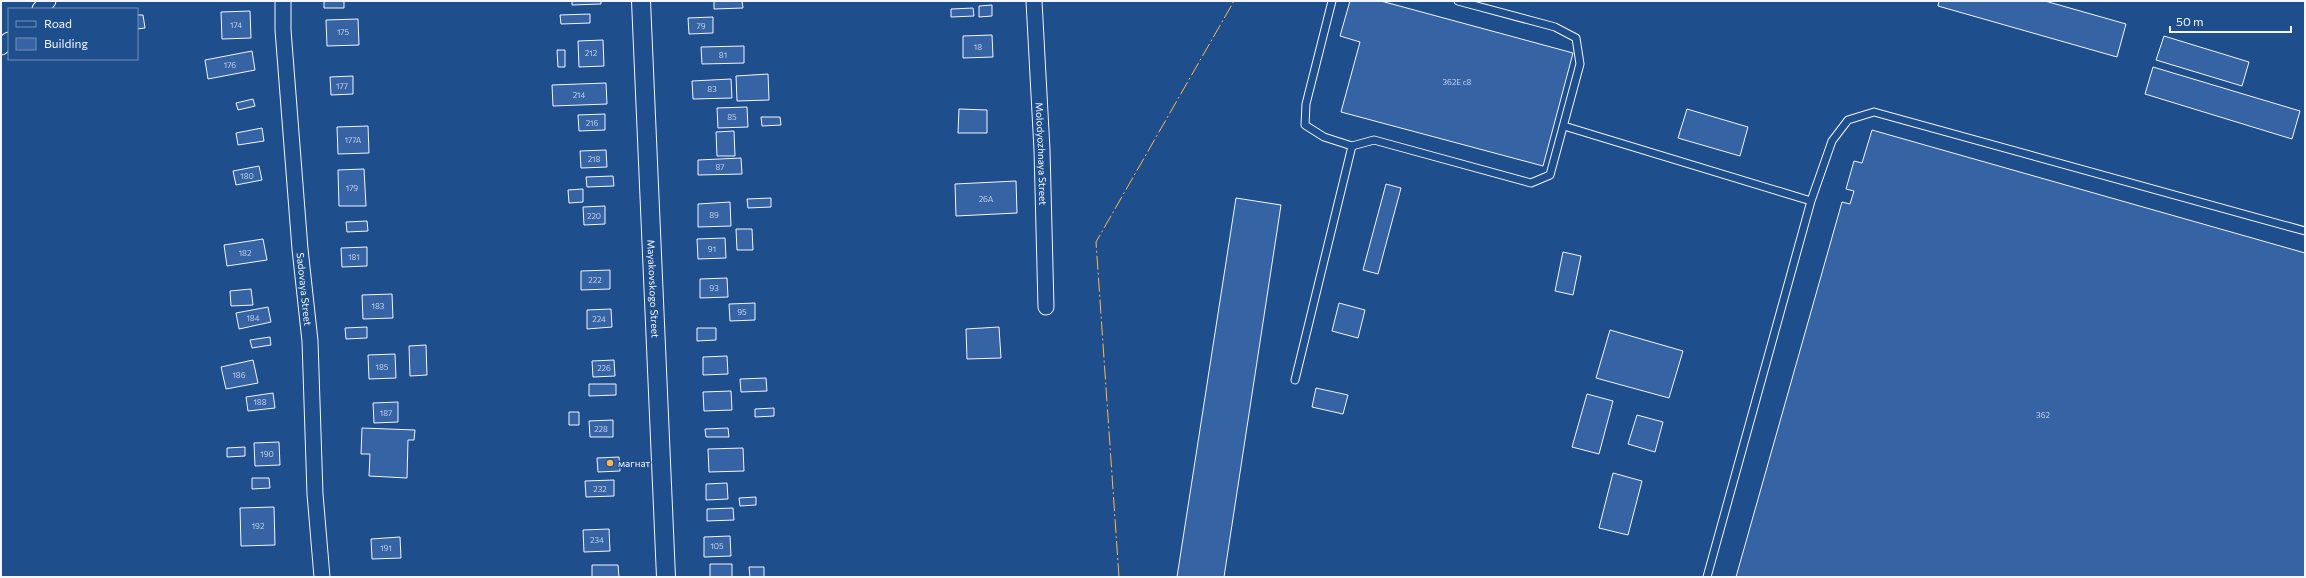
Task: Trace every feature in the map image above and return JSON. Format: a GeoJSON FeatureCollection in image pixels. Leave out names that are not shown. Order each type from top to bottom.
{"type":"FeatureCollection","features":[{"type":"Feature","properties":{"kind":"street","name":"Sadovaya Street"},"geometry":{"type":"LineString","coordinates":[[283,1],[284,38],[300,250],[310,341],[315,494],[322,577]]}},
{"type":"Feature","properties":{"kind":"street","name":"Mayakovskogo Street"},"geometry":{"type":"LineString","coordinates":[[641,1],[666,577]]}},
{"type":"Feature","properties":{"kind":"street","name":"Molodyozhnaya Street"},"geometry":{"type":"LineString","coordinates":[[1034,1],[1042,150],[1046,307]]}},
{"type":"Feature","properties":{"kind":"lane"},"geometry":{"type":"LineString","coordinates":[[1332,1],[1306,104],[1305,125],[1324,137],[1352,146],[1374,140],[1531,183],[1550,176],[1580,64],[1576,38],[1555,27],[1458,1]]}},
{"type":"Feature","properties":{"kind":"lane"},"geometry":{"type":"LineString","coordinates":[[1707,577],[1812,201],[1832,141],[1848,120],[1874,112],[2305,231]]}},
{"type":"Feature","properties":{"kind":"lane"},"geometry":{"type":"LineString","coordinates":[[1564,126],[1812,201]]}},
{"type":"Feature","properties":{"kind":"lane"},"geometry":{"type":"LineString","coordinates":[[1295,380],[1352,146]]}},
{"type":"Feature","properties":{"kind":"building"},"geometry":{"type":"Polygon","coordinates":[[[324,1],[344,1],[344,8],[324,8],[324,1]]]}},
{"type":"Feature","properties":{"kind":"building"},"geometry":{"type":"Polygon","coordinates":[[[572,1],[601,1],[601,4],[572,5],[572,1]]]}},
{"type":"Feature","properties":{"kind":"building"},"geometry":{"type":"Polygon","coordinates":[[[714,1],[742,1],[743,8],[714,9],[714,1]]]}},
{"type":"Feature","properties":{"kind":"building"},"geometry":{"type":"Polygon","coordinates":[[[1350,1],[1381,1],[1573,53],[1543,166],[1341,112],[1360,42],[1340,36],[1350,1]]]}},
{"type":"Feature","properties":{"kind":"building"},"geometry":{"type":"Polygon","coordinates":[[[1939,1],[2045,1],[2126,24],[2117,57],[1938,6],[1939,1]]]}},
{"type":"Feature","properties":{"kind":"building"},"geometry":{"type":"Polygon","coordinates":[[[992,5],[992,16],[979,17],[979,6],[992,5]]]}},
{"type":"Feature","properties":{"kind":"building"},"geometry":{"type":"Polygon","coordinates":[[[973,8],[974,16],[951,17],[951,9],[973,8]]]}},
{"type":"Feature","properties":{"kind":"building"},"geometry":{"type":"Polygon","coordinates":[[[250,11],[251,38],[222,39],[221,12],[250,11]]]}},
{"type":"Feature","properties":{"kind":"building"},"geometry":{"type":"Polygon","coordinates":[[[590,14],[590,23],[561,24],[560,15],[590,14]]]}},
{"type":"Feature","properties":{"kind":"building"},"geometry":{"type":"Polygon","coordinates":[[[138,15],[143,15],[145,28],[138,29],[138,15]]]}},
{"type":"Feature","properties":{"kind":"building"},"geometry":{"type":"Polygon","coordinates":[[[713,17],[713,33],[689,34],[688,18],[713,17]]]}},
{"type":"Feature","properties":{"kind":"building"},"geometry":{"type":"Polygon","coordinates":[[[358,19],[359,45],[327,46],[326,20],[358,19]]]}},
{"type":"Feature","properties":{"kind":"building"},"geometry":{"type":"Polygon","coordinates":[[[992,35],[993,57],[963,58],[963,36],[992,35]]]}},
{"type":"Feature","properties":{"kind":"building"},"geometry":{"type":"Polygon","coordinates":[[[2164,36],[2249,62],[2242,86],[2156,60],[2164,36]]]}},
{"type":"Feature","properties":{"kind":"building"},"geometry":{"type":"Polygon","coordinates":[[[603,40],[604,66],[579,67],[578,41],[603,40]]]}},
{"type":"Feature","properties":{"kind":"building"},"geometry":{"type":"Polygon","coordinates":[[[744,46],[744,63],[702,64],[701,47],[744,46]]]}},
{"type":"Feature","properties":{"kind":"building"},"geometry":{"type":"Polygon","coordinates":[[[557,50],[565,50],[565,67],[558,67],[557,50]]]}},
{"type":"Feature","properties":{"kind":"building"},"geometry":{"type":"Polygon","coordinates":[[[252,51],[255,70],[208,79],[205,60],[252,51]]]}},
{"type":"Feature","properties":{"kind":"building"},"geometry":{"type":"Polygon","coordinates":[[[2153,67],[2300,111],[2292,139],[2145,94],[2153,67]]]}},
{"type":"Feature","properties":{"kind":"building"},"geometry":{"type":"Polygon","coordinates":[[[768,74],[769,100],[737,101],[736,76],[768,74]]]}},
{"type":"Feature","properties":{"kind":"building"},"geometry":{"type":"Polygon","coordinates":[[[353,76],[353,94],[331,95],[330,77],[353,76]]]}},
{"type":"Feature","properties":{"kind":"building"},"geometry":{"type":"Polygon","coordinates":[[[731,79],[732,98],[693,99],[692,81],[731,79]]]}},
{"type":"Feature","properties":{"kind":"building"},"geometry":{"type":"Polygon","coordinates":[[[606,83],[607,104],[553,106],[552,85],[606,83]]]}},
{"type":"Feature","properties":{"kind":"building"},"geometry":{"type":"Polygon","coordinates":[[[253,99],[255,106],[238,110],[236,103],[253,99]]]}},
{"type":"Feature","properties":{"kind":"building"},"geometry":{"type":"Polygon","coordinates":[[[747,107],[748,127],[718,128],[717,108],[747,107]]]}},
{"type":"Feature","properties":{"kind":"building"},"geometry":{"type":"Polygon","coordinates":[[[959,109],[987,110],[987,133],[958,133],[959,109]]]}},
{"type":"Feature","properties":{"kind":"building"},"geometry":{"type":"Polygon","coordinates":[[[1687,109],[1748,127],[1740,156],[1678,138],[1687,109]]]}},
{"type":"Feature","properties":{"kind":"building"},"geometry":{"type":"Polygon","coordinates":[[[605,114],[605,130],[579,131],[578,115],[605,114]]]}},
{"type":"Feature","properties":{"kind":"building"},"geometry":{"type":"Polygon","coordinates":[[[761,117],[780,117],[781,125],[762,126],[761,117]]]}},
{"type":"Feature","properties":{"kind":"building"},"geometry":{"type":"Polygon","coordinates":[[[368,126],[369,153],[338,154],[337,127],[368,126]]]}},
{"type":"Feature","properties":{"kind":"building"},"geometry":{"type":"Polygon","coordinates":[[[262,128],[264,141],[238,145],[236,133],[262,128]]]}},
{"type":"Feature","properties":{"kind":"building"},"geometry":{"type":"Polygon","coordinates":[[[1872,130],[2305,253],[2305,577],[1736,577],[1842,202],[1850,204],[1854,191],[1846,189],[1854,161],[1862,163],[1872,130]]]}},
{"type":"Feature","properties":{"kind":"building"},"geometry":{"type":"Polygon","coordinates":[[[734,131],[735,156],[717,156],[716,132],[734,131]]]}},
{"type":"Feature","properties":{"kind":"building"},"geometry":{"type":"Polygon","coordinates":[[[606,150],[607,167],[581,168],[580,151],[606,150]]]}},
{"type":"Feature","properties":{"kind":"building"},"geometry":{"type":"Polygon","coordinates":[[[741,158],[742,174],[698,175],[698,160],[741,158]]]}},
{"type":"Feature","properties":{"kind":"building"},"geometry":{"type":"Polygon","coordinates":[[[259,166],[262,180],[236,185],[233,171],[259,166]]]}},
{"type":"Feature","properties":{"kind":"building"},"geometry":{"type":"Polygon","coordinates":[[[364,169],[366,206],[339,206],[338,170],[364,169]]]}},
{"type":"Feature","properties":{"kind":"building"},"geometry":{"type":"Polygon","coordinates":[[[613,176],[614,186],[587,187],[586,177],[613,176]]]}},
{"type":"Feature","properties":{"kind":"building"},"geometry":{"type":"Polygon","coordinates":[[[1016,181],[1017,213],[956,216],[955,184],[1016,181]]]}},
{"type":"Feature","properties":{"kind":"building"},"geometry":{"type":"Polygon","coordinates":[[[1386,184],[1401,188],[1378,274],[1363,270],[1386,184]]]}},
{"type":"Feature","properties":{"kind":"building"},"geometry":{"type":"Polygon","coordinates":[[[583,189],[583,202],[569,203],[568,190],[583,189]]]}},
{"type":"Feature","properties":{"kind":"building"},"geometry":{"type":"Polygon","coordinates":[[[771,198],[771,207],[748,208],[747,199],[771,198]]]}},
{"type":"Feature","properties":{"kind":"building"},"geometry":{"type":"Polygon","coordinates":[[[1236,198],[1281,205],[1224,577],[1177,577],[1236,198]]]}},
{"type":"Feature","properties":{"kind":"building"},"geometry":{"type":"Polygon","coordinates":[[[730,202],[731,226],[698,227],[698,204],[730,202]]]}},
{"type":"Feature","properties":{"kind":"building"},"geometry":{"type":"Polygon","coordinates":[[[605,206],[605,224],[584,225],[583,207],[605,206]]]}},
{"type":"Feature","properties":{"kind":"building"},"geometry":{"type":"Polygon","coordinates":[[[367,221],[368,231],[347,232],[346,222],[367,221]]]}},
{"type":"Feature","properties":{"kind":"building"},"geometry":{"type":"Polygon","coordinates":[[[736,229],[752,229],[753,250],[737,250],[736,229]]]}},
{"type":"Feature","properties":{"kind":"building"},"geometry":{"type":"Polygon","coordinates":[[[725,238],[726,258],[698,259],[697,239],[725,238]]]}},
{"type":"Feature","properties":{"kind":"building"},"geometry":{"type":"Polygon","coordinates":[[[263,239],[267,260],[227,266],[224,245],[263,239]]]}},
{"type":"Feature","properties":{"kind":"building"},"geometry":{"type":"Polygon","coordinates":[[[367,247],[367,266],[342,267],[341,248],[367,247]]]}},
{"type":"Feature","properties":{"kind":"building"},"geometry":{"type":"Polygon","coordinates":[[[1563,252],[1581,256],[1573,295],[1555,291],[1563,252]]]}},
{"type":"Feature","properties":{"kind":"building"},"geometry":{"type":"Polygon","coordinates":[[[610,270],[610,289],[581,290],[581,271],[610,270]]]}},
{"type":"Feature","properties":{"kind":"building"},"geometry":{"type":"Polygon","coordinates":[[[727,278],[728,297],[700,298],[700,279],[727,278]]]}},
{"type":"Feature","properties":{"kind":"building"},"geometry":{"type":"Polygon","coordinates":[[[251,289],[253,305],[231,306],[230,291],[251,289]]]}},
{"type":"Feature","properties":{"kind":"building"},"geometry":{"type":"Polygon","coordinates":[[[392,294],[393,318],[363,319],[362,295],[392,294]]]}},
{"type":"Feature","properties":{"kind":"building"},"geometry":{"type":"Polygon","coordinates":[[[755,303],[755,320],[730,321],[729,304],[755,303]]]}},
{"type":"Feature","properties":{"kind":"building"},"geometry":{"type":"Polygon","coordinates":[[[1339,303],[1365,310],[1358,338],[1332,331],[1339,303]]]}},
{"type":"Feature","properties":{"kind":"building"},"geometry":{"type":"Polygon","coordinates":[[[268,307],[271,322],[239,329],[236,313],[268,307]]]}},
{"type":"Feature","properties":{"kind":"building"},"geometry":{"type":"Polygon","coordinates":[[[611,309],[612,327],[587,329],[587,310],[611,309]]]}},
{"type":"Feature","properties":{"kind":"building"},"geometry":{"type":"Polygon","coordinates":[[[367,327],[367,338],[346,339],[345,328],[367,327]]]}},
{"type":"Feature","properties":{"kind":"building"},"geometry":{"type":"Polygon","coordinates":[[[999,327],[1001,358],[967,359],[966,329],[999,327]]]}},
{"type":"Feature","properties":{"kind":"building"},"geometry":{"type":"Polygon","coordinates":[[[697,328],[716,328],[716,340],[697,341],[697,328]]]}},
{"type":"Feature","properties":{"kind":"building"},"geometry":{"type":"Polygon","coordinates":[[[1610,330],[1683,351],[1669,398],[1596,378],[1610,330]]]}},
{"type":"Feature","properties":{"kind":"building"},"geometry":{"type":"Polygon","coordinates":[[[270,337],[271,345],[252,348],[250,340],[270,337]]]}},
{"type":"Feature","properties":{"kind":"building"},"geometry":{"type":"Polygon","coordinates":[[[426,345],[427,375],[410,376],[409,346],[426,345]]]}},
{"type":"Feature","properties":{"kind":"building"},"geometry":{"type":"Polygon","coordinates":[[[395,354],[396,378],[369,379],[368,355],[395,354]]]}},
{"type":"Feature","properties":{"kind":"building"},"geometry":{"type":"Polygon","coordinates":[[[727,356],[728,374],[703,375],[703,357],[727,356]]]}},
{"type":"Feature","properties":{"kind":"building"},"geometry":{"type":"Polygon","coordinates":[[[253,360],[258,383],[226,389],[221,367],[253,360]]]}},
{"type":"Feature","properties":{"kind":"building"},"geometry":{"type":"Polygon","coordinates":[[[614,360],[615,376],[593,377],[592,361],[614,360]]]}},
{"type":"Feature","properties":{"kind":"building"},"geometry":{"type":"Polygon","coordinates":[[[766,378],[767,391],[741,392],[740,379],[766,378]]]}},
{"type":"Feature","properties":{"kind":"building"},"geometry":{"type":"Polygon","coordinates":[[[589,384],[616,384],[616,395],[589,396],[589,384]]]}},
{"type":"Feature","properties":{"kind":"building"},"geometry":{"type":"Polygon","coordinates":[[[1316,388],[1348,395],[1343,414],[1312,407],[1316,388]]]}},
{"type":"Feature","properties":{"kind":"building"},"geometry":{"type":"Polygon","coordinates":[[[731,391],[732,410],[704,411],[703,392],[731,391]]]}},
{"type":"Feature","properties":{"kind":"building"},"geometry":{"type":"Polygon","coordinates":[[[273,393],[275,408],[248,411],[246,397],[273,393]]]}},
{"type":"Feature","properties":{"kind":"building"},"geometry":{"type":"Polygon","coordinates":[[[1587,394],[1613,401],[1599,454],[1572,447],[1587,394]]]}},
{"type":"Feature","properties":{"kind":"building"},"geometry":{"type":"Polygon","coordinates":[[[398,402],[398,422],[374,423],[373,403],[398,402]]]}},
{"type":"Feature","properties":{"kind":"building"},"geometry":{"type":"Polygon","coordinates":[[[774,408],[774,416],[755,417],[755,409],[774,408]]]}},
{"type":"Feature","properties":{"kind":"building"},"geometry":{"type":"Polygon","coordinates":[[[569,412],[579,412],[579,425],[569,425],[569,412]]]}},
{"type":"Feature","properties":{"kind":"building"},"geometry":{"type":"Polygon","coordinates":[[[1637,415],[1663,422],[1655,452],[1628,444],[1637,415]]]}},
{"type":"Feature","properties":{"kind":"building"},"geometry":{"type":"Polygon","coordinates":[[[613,420],[613,437],[590,437],[589,421],[613,420]]]}},
{"type":"Feature","properties":{"kind":"building"},"geometry":{"type":"Polygon","coordinates":[[[362,428],[415,430],[414,440],[408,440],[407,478],[369,476],[370,454],[361,454],[362,428]]]}},
{"type":"Feature","properties":{"kind":"building"},"geometry":{"type":"Polygon","coordinates":[[[728,428],[729,437],[706,437],[705,429],[728,428]]]}},
{"type":"Feature","properties":{"kind":"building"},"geometry":{"type":"Polygon","coordinates":[[[279,442],[280,465],[255,466],[254,443],[279,442]]]}},
{"type":"Feature","properties":{"kind":"building"},"geometry":{"type":"Polygon","coordinates":[[[245,447],[245,456],[227,457],[227,448],[245,447]]]}},
{"type":"Feature","properties":{"kind":"building"},"geometry":{"type":"Polygon","coordinates":[[[743,448],[744,471],[709,472],[708,449],[743,448]]]}},
{"type":"Feature","properties":{"kind":"building"},"geometry":{"type":"Polygon","coordinates":[[[619,457],[620,471],[598,472],[597,458],[619,457]]]}},
{"type":"Feature","properties":{"kind":"building"},"geometry":{"type":"Polygon","coordinates":[[[1613,473],[1642,481],[1628,535],[1599,528],[1613,473]]]}},
{"type":"Feature","properties":{"kind":"building"},"geometry":{"type":"Polygon","coordinates":[[[252,478],[269,478],[270,488],[252,489],[252,478]]]}},
{"type":"Feature","properties":{"kind":"building"},"geometry":{"type":"Polygon","coordinates":[[[614,480],[614,496],[586,497],[585,481],[614,480]]]}},
{"type":"Feature","properties":{"kind":"building"},"geometry":{"type":"Polygon","coordinates":[[[727,483],[728,499],[706,500],[706,484],[727,483]]]}},
{"type":"Feature","properties":{"kind":"building"},"geometry":{"type":"Polygon","coordinates":[[[756,497],[756,505],[740,506],[739,498],[756,497]]]}},
{"type":"Feature","properties":{"kind":"building"},"geometry":{"type":"Polygon","coordinates":[[[274,507],[275,545],[241,546],[240,508],[274,507]]]}},
{"type":"Feature","properties":{"kind":"building"},"geometry":{"type":"Polygon","coordinates":[[[733,508],[734,520],[707,521],[707,509],[733,508]]]}},
{"type":"Feature","properties":{"kind":"building"},"geometry":{"type":"Polygon","coordinates":[[[609,529],[610,551],[584,552],[583,530],[609,529]]]}},
{"type":"Feature","properties":{"kind":"building"},"geometry":{"type":"Polygon","coordinates":[[[730,536],[731,556],[704,557],[704,537],[730,536]]]}},
{"type":"Feature","properties":{"kind":"building"},"geometry":{"type":"Polygon","coordinates":[[[400,537],[401,558],[372,559],[371,539],[400,537]]]}},
{"type":"Feature","properties":{"kind":"building"},"geometry":{"type":"Polygon","coordinates":[[[710,564],[732,564],[732,577],[710,577],[710,564]]]}},
{"type":"Feature","properties":{"kind":"building"},"geometry":{"type":"Polygon","coordinates":[[[592,565],[618,565],[619,577],[592,577],[592,565]]]}},
{"type":"Feature","properties":{"kind":"building"},"geometry":{"type":"Polygon","coordinates":[[[749,567],[764,567],[764,577],[750,577],[749,567]]]}},
{"type":"Feature","properties":{"kind":"power"},"geometry":{"type":"LineString","coordinates":[[1119,577],[1096,242],[1234,1]]}},
{"type":"Feature","properties":{"kind":"place","name":"магнат"},"geometry":{"type":"Point","coordinates":[610,463]}}]}
